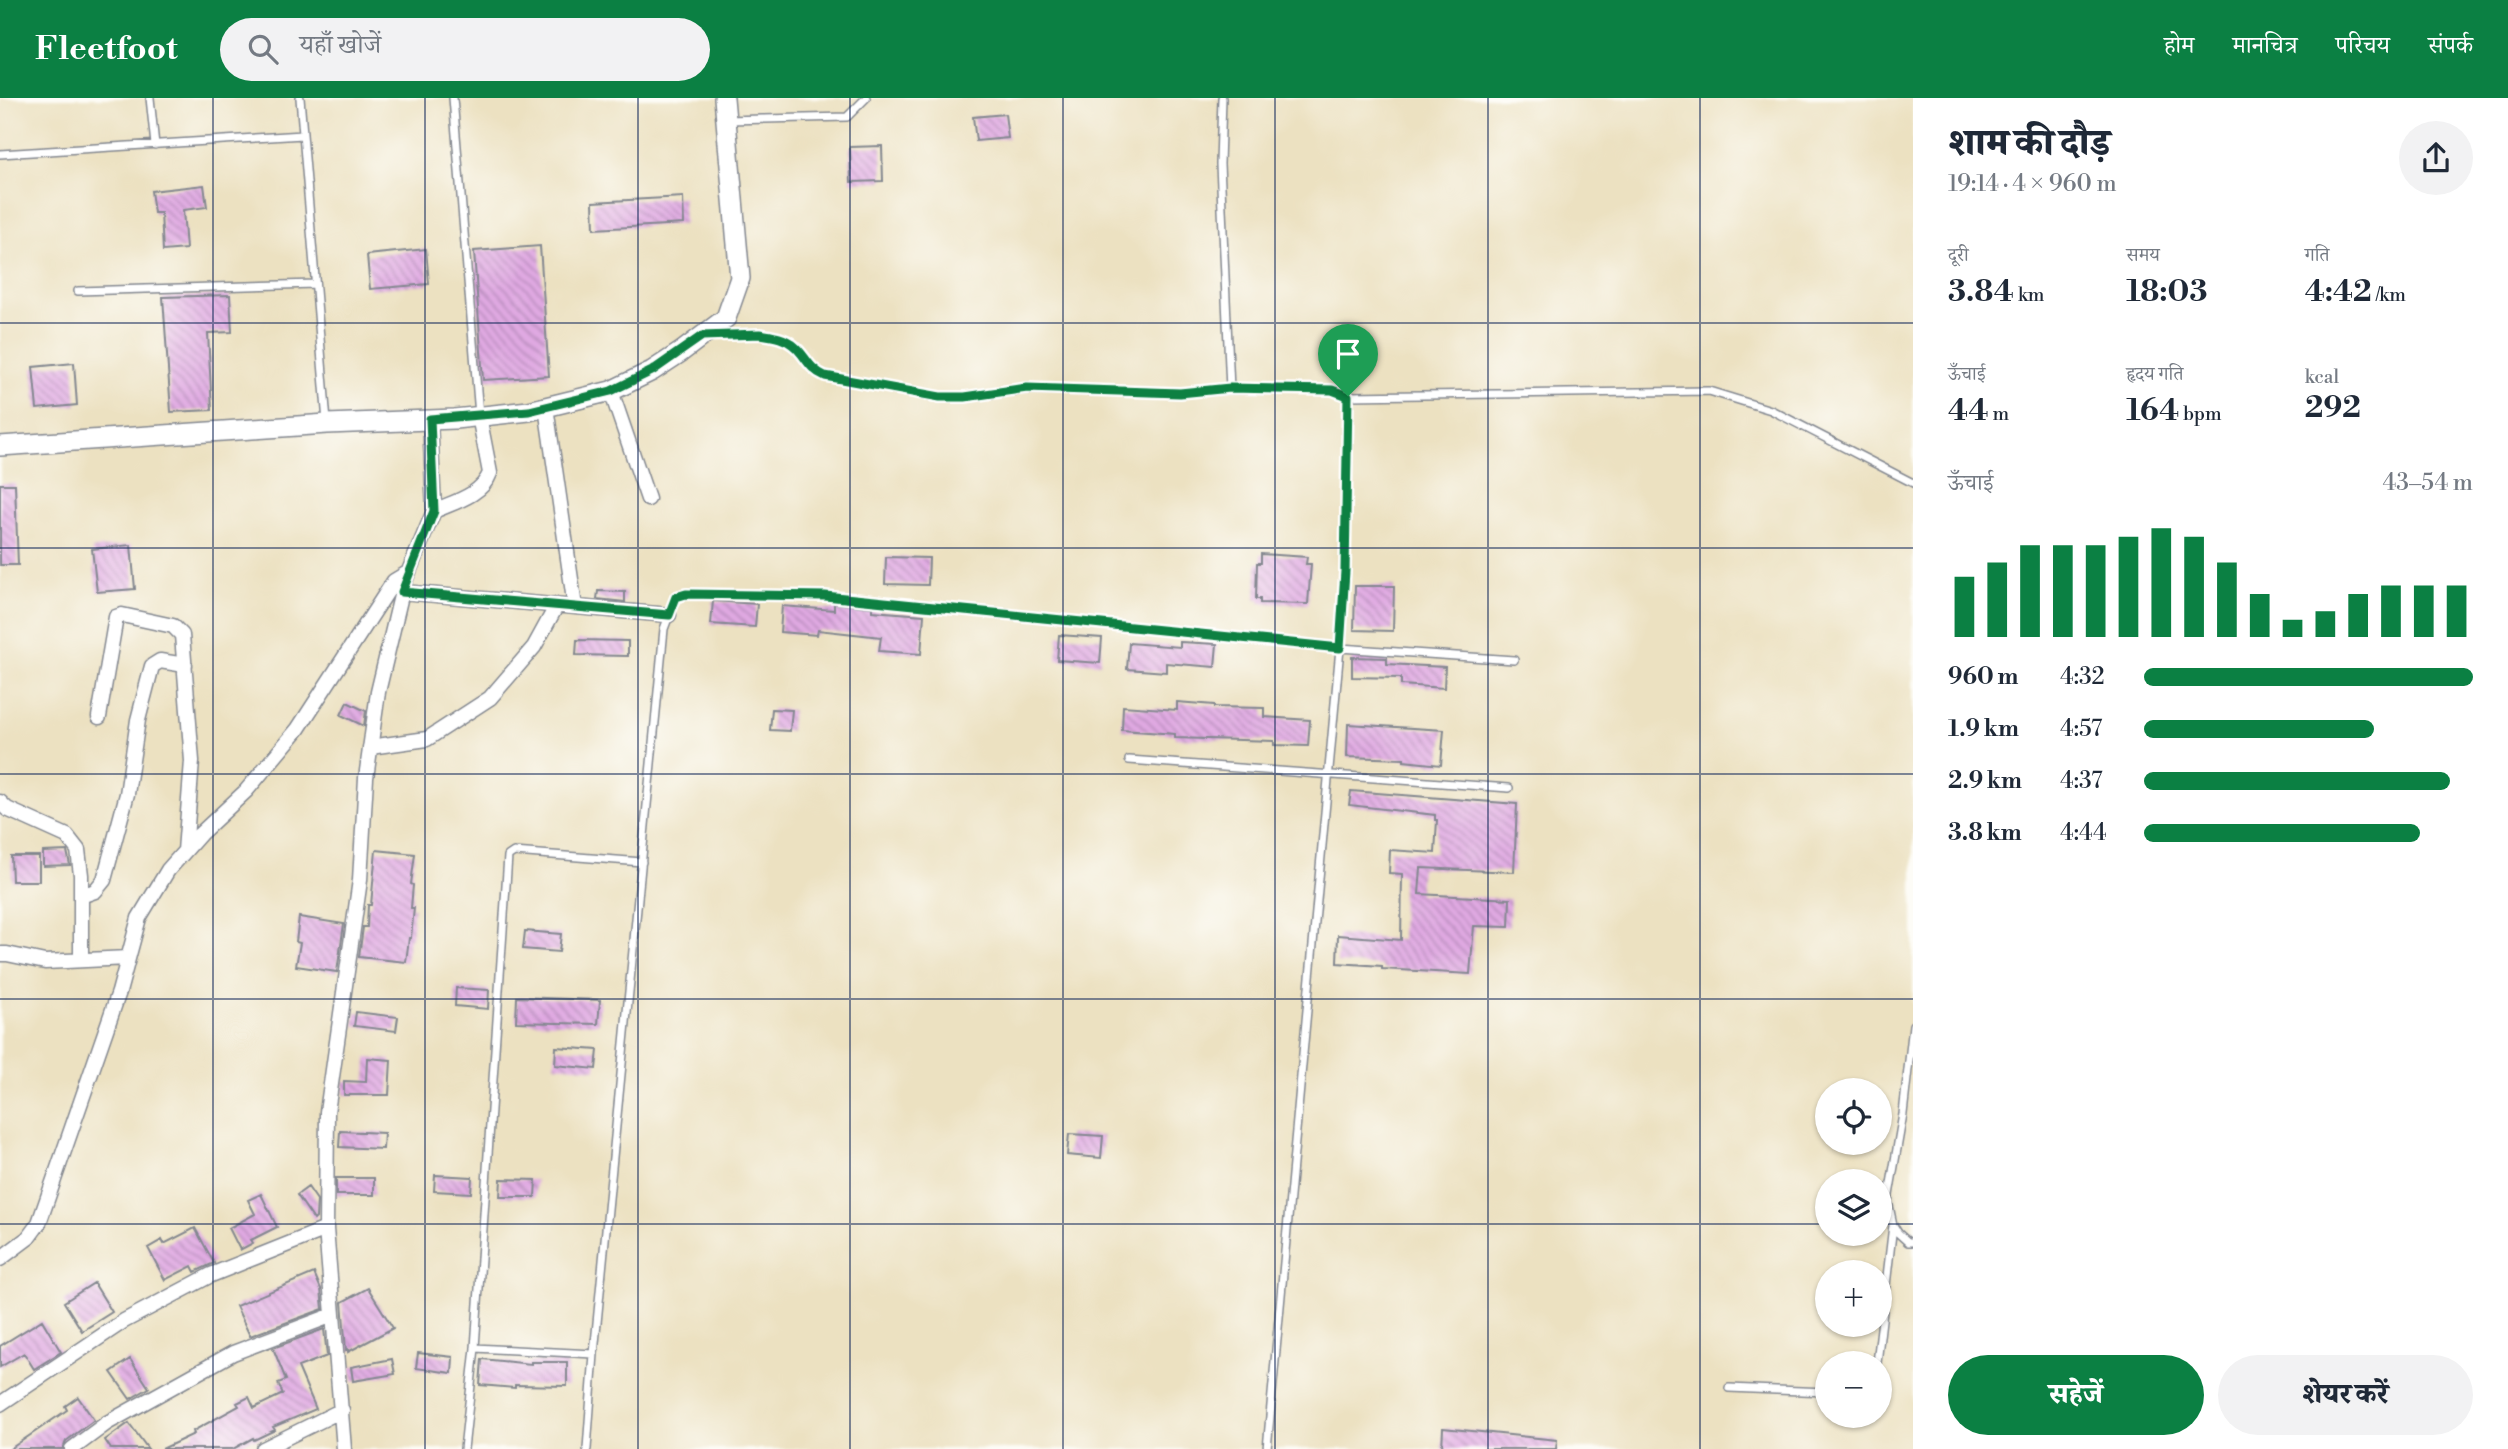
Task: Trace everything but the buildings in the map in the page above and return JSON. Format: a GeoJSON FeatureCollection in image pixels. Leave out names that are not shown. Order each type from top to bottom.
{"type":"FeatureCollection","features":[{"type":"Feature","properties":{"kind":"street"},"geometry":{"type":"LineString","coordinates":[[0,446],[479,416],[545,407],[611,391],[652,371],[726,318],[740,278],[724,98]]}},
{"type":"Feature","properties":{"kind":"street"},"geometry":{"type":"LineString","coordinates":[[611,391],[648,499]]}},
{"type":"Feature","properties":{"kind":"street"},"geometry":{"type":"LineString","coordinates":[[545,407],[575,607]]}},
{"type":"Feature","properties":{"kind":"street"},"geometry":{"type":"LineString","coordinates":[[434,511],[481,489],[487,482],[490,473],[479,416]]}},
{"type":"Feature","properties":{"kind":"street"},"geometry":{"type":"LineString","coordinates":[[344,1449],[326,1229],[327,1112],[360,880],[370,747],[378,692],[402,592],[434,511],[430,419]]}},
{"type":"Feature","properties":{"kind":"street"},"geometry":{"type":"LineString","coordinates":[[0,1259],[28,1238],[39,1223],[119,992],[139,918],[168,870],[246,790],[298,729],[394,581],[409,572]]}},
{"type":"Feature","properties":{"kind":"street"},"geometry":{"type":"LineString","coordinates":[[402,592],[669,615]]}},
{"type":"Feature","properties":{"kind":"street"},"geometry":{"type":"LineString","coordinates":[[370,747],[427,739],[490,698],[534,648],[557,605]]}},
{"type":"Feature","properties":{"kind":"street"},"geometry":{"type":"LineString","coordinates":[[99,717],[116,617],[122,615],[173,626],[179,630],[182,635],[185,665],[192,761],[184,851]]}},
{"type":"Feature","properties":{"kind":"street"},"geometry":{"type":"LineString","coordinates":[[81,896],[95,891],[104,880],[127,794],[138,720],[152,666],[160,661],[185,665]]}},
{"type":"Feature","properties":{"kind":"street"},"geometry":{"type":"LineString","coordinates":[[0,802],[7,809],[67,836],[78,850],[81,960]]}},
{"type":"Feature","properties":{"kind":"street"},"geometry":{"type":"LineString","coordinates":[[0,954],[46,962],[128,957]]}},
{"type":"Feature","properties":{"kind":"street"},"geometry":{"type":"LineString","coordinates":[[0,1404],[124,1321],[200,1280],[326,1229]]}},
{"type":"Feature","properties":{"kind":"street"},"geometry":{"type":"LineString","coordinates":[[72,1449],[107,1423],[233,1353],[333,1315]]}},
{"type":"Feature","properties":{"kind":"street"},"geometry":{"type":"LineString","coordinates":[[264,1449],[342,1410]]}},
{"type":"Feature","properties":{"kind":"lane"},"geometry":{"type":"LineString","coordinates":[[150,98],[155,145]]}},
{"type":"Feature","properties":{"kind":"lane"},"geometry":{"type":"LineString","coordinates":[[300,98],[327,424]]}},
{"type":"Feature","properties":{"kind":"lane"},"geometry":{"type":"LineString","coordinates":[[453,98],[479,416]]}},
{"type":"Feature","properties":{"kind":"lane"},"geometry":{"type":"LineString","coordinates":[[726,120],[847,117],[866,98]]}},
{"type":"Feature","properties":{"kind":"lane"},"geometry":{"type":"LineString","coordinates":[[1222,98],[1220,164],[1230,388]]}},
{"type":"Feature","properties":{"kind":"lane"},"geometry":{"type":"LineString","coordinates":[[0,154],[303,135]]}},
{"type":"Feature","properties":{"kind":"lane"},"geometry":{"type":"LineString","coordinates":[[78,291],[315,284]]}},
{"type":"Feature","properties":{"kind":"lane"},"geometry":{"type":"LineString","coordinates":[[702,336],[760,334],[780,338],[793,345],[815,372],[825,376],[940,397],[965,397],[1027,388],[1180,393],[1230,388],[1332,390],[1348,396],[1709,391],[1772,410],[1913,483]]}},
{"type":"Feature","properties":{"kind":"lane"},"geometry":{"type":"LineString","coordinates":[[1266,1449],[1340,648],[1345,571],[1348,396]]}},
{"type":"Feature","properties":{"kind":"lane"},"geometry":{"type":"LineString","coordinates":[[587,1449],[664,629],[676,597],[686,594],[825,596],[1340,648],[1514,660]]}},
{"type":"Feature","properties":{"kind":"lane"},"geometry":{"type":"LineString","coordinates":[[1129,760],[1509,788]]}},
{"type":"Feature","properties":{"kind":"lane"},"geometry":{"type":"LineString","coordinates":[[464,1449],[475,1349],[508,856],[514,852],[642,862]]}},
{"type":"Feature","properties":{"kind":"lane"},"geometry":{"type":"LineString","coordinates":[[1878,1351],[1893,1225],[1888,1201],[1903,1114],[1913,1025]]}},
{"type":"Feature","properties":{"kind":"lane"},"geometry":{"type":"LineString","coordinates":[[1893,1225],[1908,1242],[1913,1242]]}},
{"type":"Feature","properties":{"kind":"lane"},"geometry":{"type":"LineString","coordinates":[[475,1349],[594,1354]]}},
{"type":"Feature","properties":{"kind":"lane"},"geometry":{"type":"LineString","coordinates":[[1729,1388],[1815,1392]]}},
{"type":"Feature","properties":{"kind":"route"},"geometry":{"type":"LineString","coordinates":[[760,334],[780,338],[793,345],[815,372],[825,376],[940,397],[965,397],[1027,388],[1180,393],[1230,388],[1332,390],[1348,396],[1345,571],[1340,648],[825,596],[686,594],[676,597],[669,615],[402,592],[434,511],[430,419],[529,411],[611,391],[652,371],[702,336],[760,334]]}}]}
